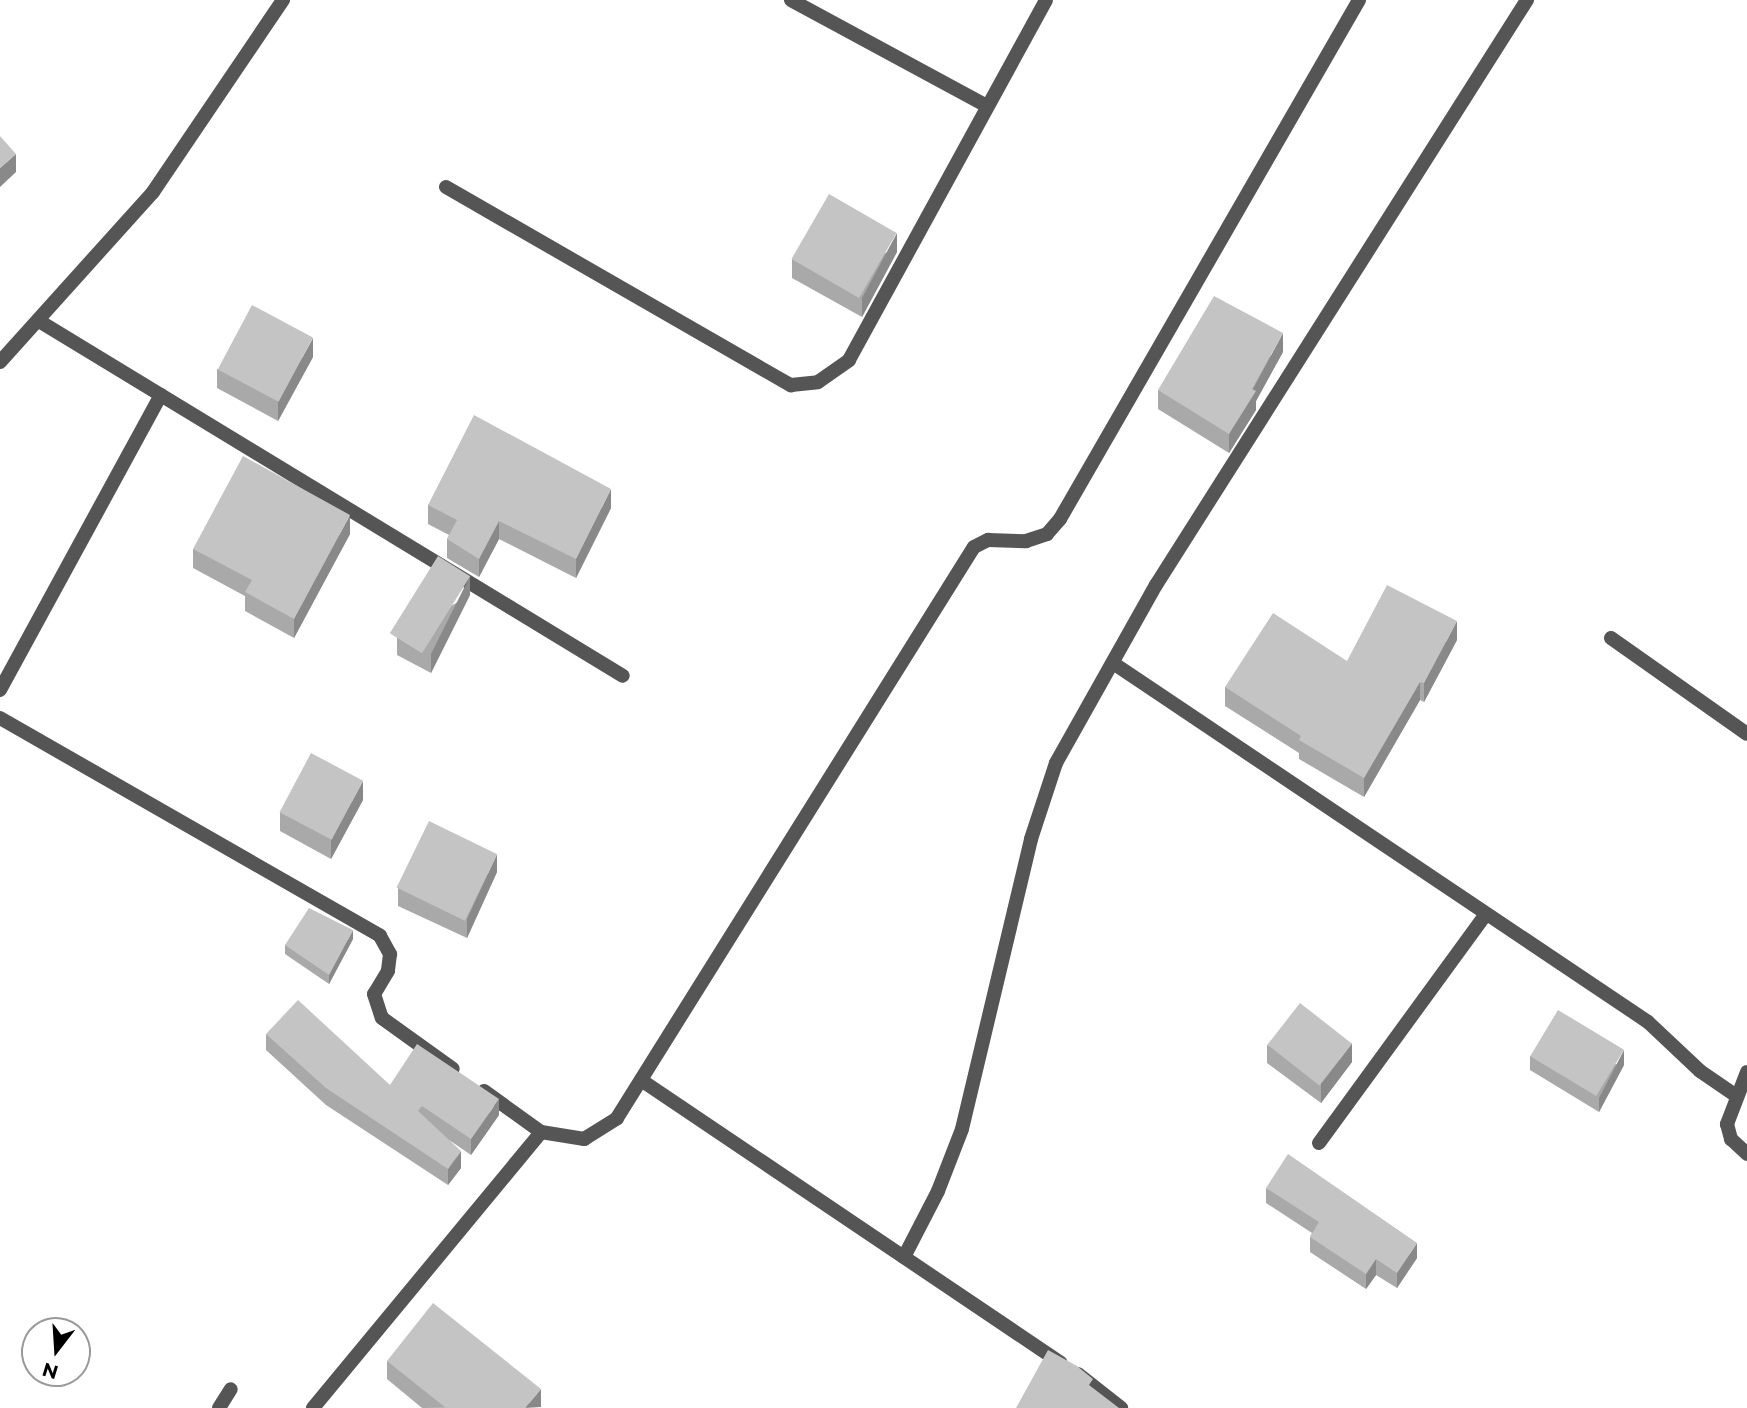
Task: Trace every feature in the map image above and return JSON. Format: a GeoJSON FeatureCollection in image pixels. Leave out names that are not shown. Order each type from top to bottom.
{"type":"FeatureCollection","features":[{"type":"Feature","properties":{"kind":"street"},"geometry":{"type":"LineString","coordinates":[[0,362],[153,192],[283,0]]}},
{"type":"Feature","properties":{"kind":"street"},"geometry":{"type":"LineString","coordinates":[[790,0],[987,106]]}},
{"type":"Feature","properties":{"kind":"street"},"geometry":{"type":"LineString","coordinates":[[446,187],[791,385],[818,382],[849,360],[1046,0]]}},
{"type":"Feature","properties":{"kind":"street"},"geometry":{"type":"LineString","coordinates":[[0,718],[380,936],[390,954],[388,971],[374,994],[382,1018],[541,1132],[584,1139],[617,1118],[974,547],[988,540],[1026,541],[1046,534],[1060,519],[1359,0]]}},
{"type":"Feature","properties":{"kind":"street"},"geometry":{"type":"LineString","coordinates":[[904,1257],[938,1191],[962,1129],[1031,839],[1056,763],[1156,584],[1527,0]]}},
{"type":"Feature","properties":{"kind":"street"},"geometry":{"type":"LineString","coordinates":[[39,320],[623,676]]}},
{"type":"Feature","properties":{"kind":"street"},"geometry":{"type":"LineString","coordinates":[[0,690],[161,395]]}},
{"type":"Feature","properties":{"kind":"street"},"geometry":{"type":"LineString","coordinates":[[1611,638],[1747,734]]}},
{"type":"Feature","properties":{"kind":"street"},"geometry":{"type":"LineString","coordinates":[[1113,663],[1648,1022],[1700,1071],[1735,1095]]}},
{"type":"Feature","properties":{"kind":"street"},"geometry":{"type":"LineString","coordinates":[[1319,1143],[1486,914]]}},
{"type":"Feature","properties":{"kind":"street"},"geometry":{"type":"LineString","coordinates":[[1747,1072],[1735,1095],[1727,1124],[1731,1139],[1747,1154]]}},
{"type":"Feature","properties":{"kind":"street"},"geometry":{"type":"LineString","coordinates":[[641,1080],[904,1257],[1121,1408]]}},
{"type":"Feature","properties":{"kind":"street"},"geometry":{"type":"LineString","coordinates":[[313,1408],[541,1132]]}},
{"type":"Feature","properties":{"kind":"street"},"geometry":{"type":"LineString","coordinates":[[219,1408],[231,1389]]}},
{"type":"Feature","properties":{"kind":"building"},"geometry":{"type":"Polygon","coordinates":[[[0,136],[16,154],[0,168],[0,136]]]}},
{"type":"Feature","properties":{"kind":"building"},"geometry":{"type":"Polygon","coordinates":[[[829,194],[897,233],[859,298],[792,259],[829,194]]]}},
{"type":"Feature","properties":{"kind":"building"},"geometry":{"type":"Polygon","coordinates":[[[1214,296],[1283,333],[1252,389],[1256,391],[1229,434],[1158,390],[1214,296]]]}},
{"type":"Feature","properties":{"kind":"building"},"geometry":{"type":"Polygon","coordinates":[[[252,305],[313,337],[279,402],[218,369],[252,305]]]}},
{"type":"Feature","properties":{"kind":"building"},"geometry":{"type":"Polygon","coordinates":[[[474,415],[611,489],[576,559],[499,521],[479,559],[447,539],[457,520],[428,505],[474,415]]]}},
{"type":"Feature","properties":{"kind":"building"},"geometry":{"type":"Polygon","coordinates":[[[243,456],[350,515],[294,619],[245,592],[252,580],[193,549],[243,456]]]}},
{"type":"Feature","properties":{"kind":"building"},"geometry":{"type":"Polygon","coordinates":[[[438,556],[470,576],[422,653],[390,633],[438,556]]]}},
{"type":"Feature","properties":{"kind":"building"},"geometry":{"type":"Polygon","coordinates":[[[1387,585],[1457,621],[1424,683],[1420,682],[1364,778],[1299,740],[1301,736],[1225,687],[1273,613],[1347,661],[1387,585]]]}},
{"type":"Feature","properties":{"kind":"building"},"geometry":{"type":"Polygon","coordinates":[[[311,753],[363,781],[332,840],[280,812],[311,753]]]}},
{"type":"Feature","properties":{"kind":"building"},"geometry":{"type":"Polygon","coordinates":[[[429,821],[497,854],[465,921],[397,888],[429,821]]]}},
{"type":"Feature","properties":{"kind":"building"},"geometry":{"type":"Polygon","coordinates":[[[309,908],[353,930],[329,975],[285,945],[309,908]]]}},
{"type":"Feature","properties":{"kind":"building"},"geometry":{"type":"Polygon","coordinates":[[[298,1000],[390,1085],[417,1044],[499,1099],[471,1139],[422,1106],[418,1111],[461,1151],[448,1169],[326,1088],[266,1034],[298,1000]]]}},
{"type":"Feature","properties":{"kind":"building"},"geometry":{"type":"Polygon","coordinates":[[[1300,1003],[1352,1044],[1319,1085],[1267,1045],[1300,1003]]]}},
{"type":"Feature","properties":{"kind":"building"},"geometry":{"type":"Polygon","coordinates":[[[1558,1010],[1624,1050],[1596,1096],[1530,1056],[1558,1010]]]}},
{"type":"Feature","properties":{"kind":"building"},"geometry":{"type":"Polygon","coordinates":[[[1288,1154],[1417,1243],[1397,1273],[1376,1259],[1366,1274],[1310,1237],[1319,1222],[1266,1188],[1288,1154]]]}},
{"type":"Feature","properties":{"kind":"building"},"geometry":{"type":"Polygon","coordinates":[[[433,1303],[541,1389],[525,1408],[446,1408],[387,1361],[433,1303]]]}},
{"type":"Feature","properties":{"kind":"building"},"geometry":{"type":"Polygon","coordinates":[[[1048,1350],[1077,1366],[1093,1379],[1089,1385],[1119,1408],[1016,1408],[1048,1350]]]}}]}
